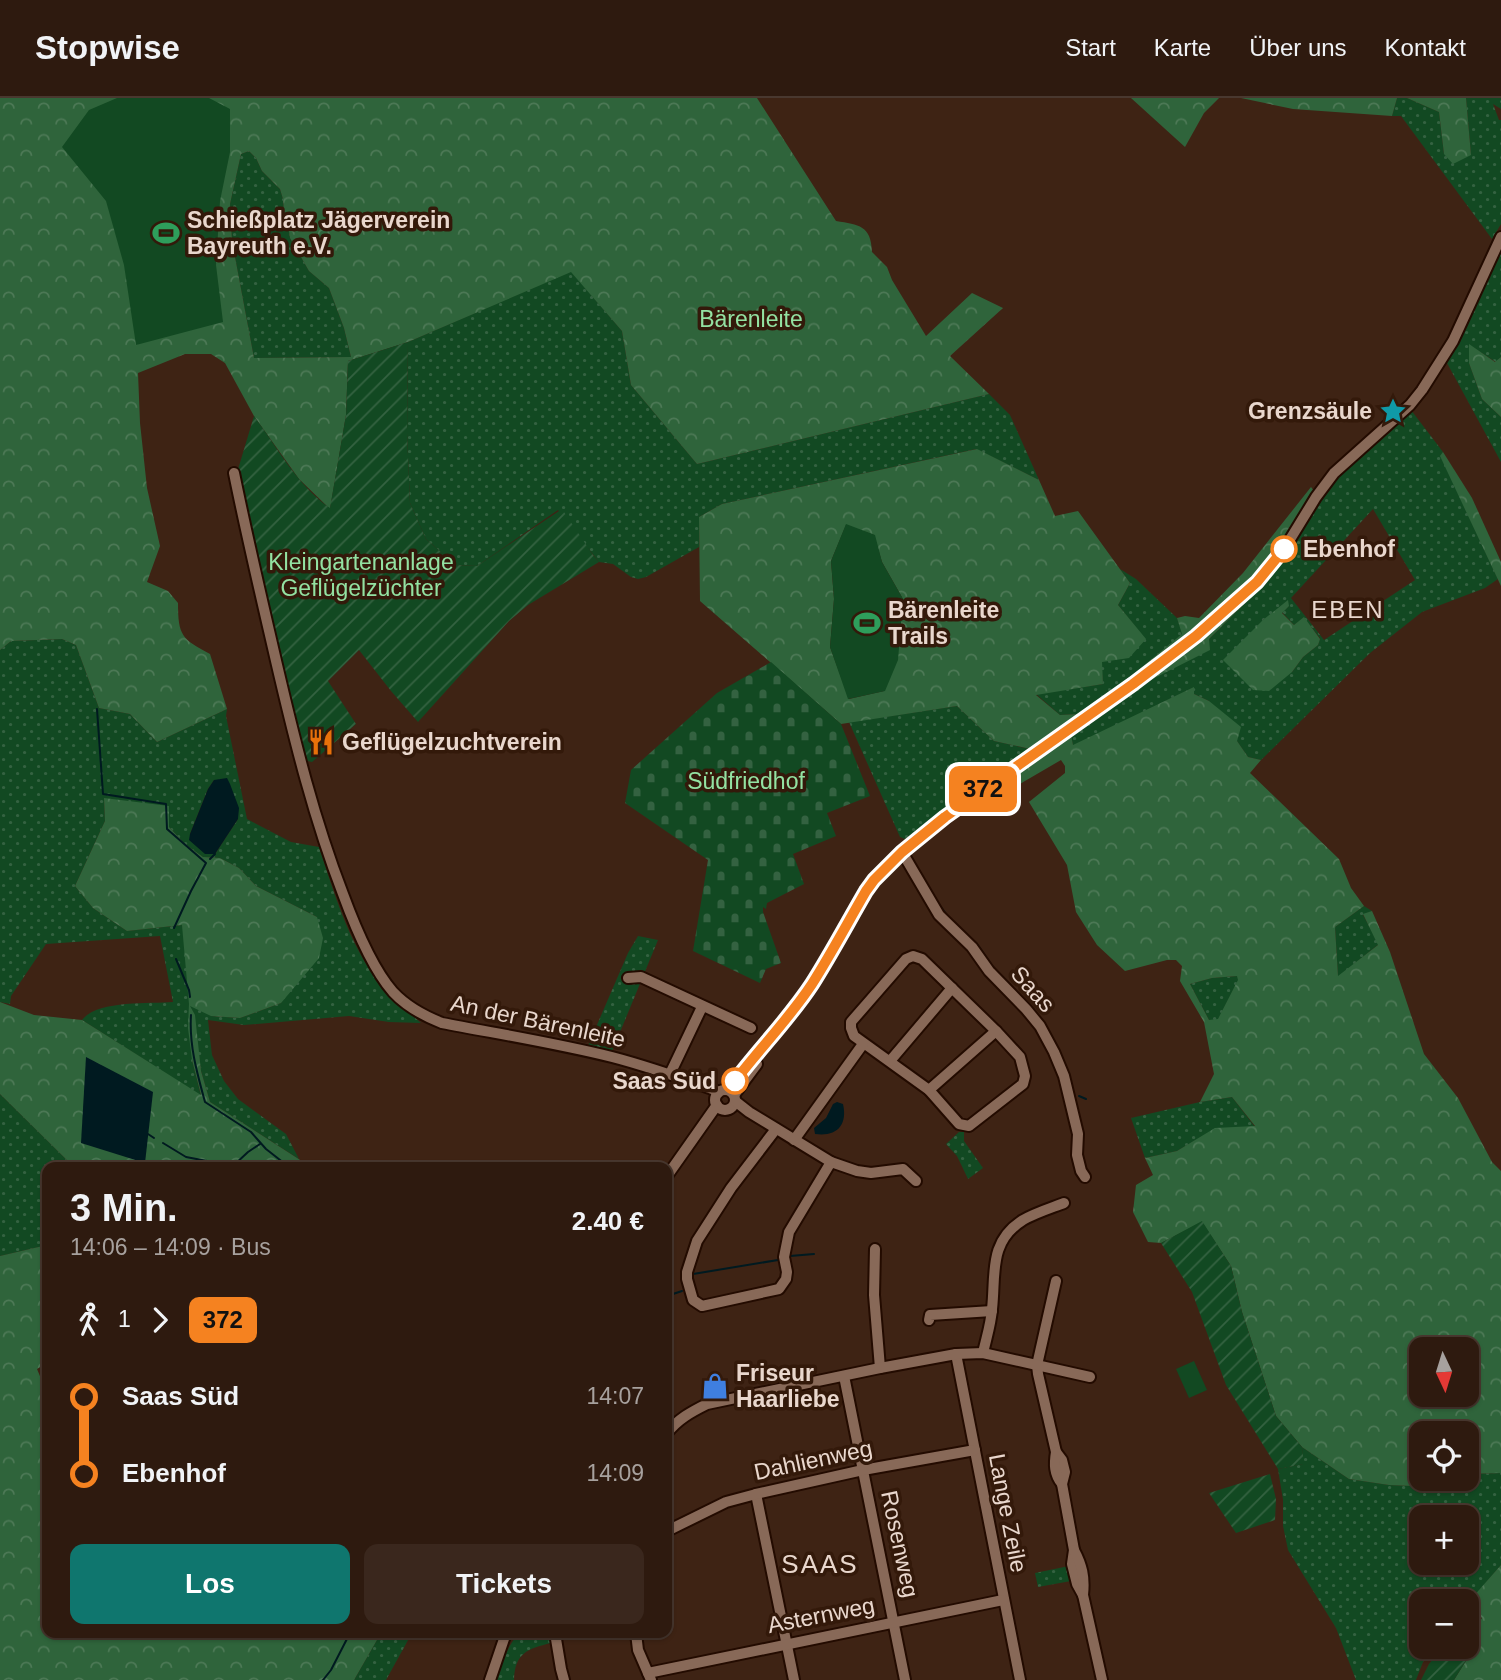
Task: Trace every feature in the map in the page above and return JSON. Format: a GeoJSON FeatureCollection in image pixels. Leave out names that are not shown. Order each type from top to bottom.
{"type":"FeatureCollection","features":[{"type":"Feature","properties":{"kind":"street"},"geometry":{"type":"LineString","coordinates":[[672,1169],[706,1119],[727,1100],[762,1046],[772,1037],[811,985],[874,880],[902,852],[971,798],[1133,684],[1196,636],[1257,582],[1286,546],[1334,473],[1410,405],[1422,390],[1453,341],[1501,237]]}},
{"type":"Feature","properties":{"kind":"street","name":"An der Bärenleite"},"geometry":{"type":"LineString","coordinates":[[234,473],[289,717],[313,810],[349,910],[384,981],[411,1007],[442,1023],[615,1058],[715,1090],[727,1100]]}},
{"type":"Feature","properties":{"kind":"street","name":"Saas"},"geometry":{"type":"LineString","coordinates":[[902,852],[939,915],[972,947],[989,971],[1040,1026],[1064,1076],[1078,1133],[1077,1155],[1085,1177]]}},
{"type":"Feature","properties":{"kind":"street"},"geometry":{"type":"LineString","coordinates":[[913,956],[922,959],[996,1031],[1020,1057],[1025,1076],[1023,1084],[969,1126],[959,1124],[929,1090],[863,1044],[855,1036],[851,1022],[906,959],[913,956]]}},
{"type":"Feature","properties":{"kind":"street"},"geometry":{"type":"LineString","coordinates":[[628,978],[641,977],[751,1028]]}},
{"type":"Feature","properties":{"kind":"street"},"geometry":{"type":"LineString","coordinates":[[890,1061],[952,988]]}},
{"type":"Feature","properties":{"kind":"street"},"geometry":{"type":"LineString","coordinates":[[670,1074],[702,1007]]}},
{"type":"Feature","properties":{"kind":"street"},"geometry":{"type":"LineString","coordinates":[[929,1090],[996,1031]]}},
{"type":"Feature","properties":{"kind":"street"},"geometry":{"type":"LineString","coordinates":[[794,1140],[863,1044]]}},
{"type":"Feature","properties":{"kind":"street"},"geometry":{"type":"LineString","coordinates":[[727,1100],[740,1111],[749,1112],[831,1162],[871,1173],[902,1169],[916,1181]]}},
{"type":"Feature","properties":{"kind":"street"},"geometry":{"type":"LineString","coordinates":[[776,1129],[731,1188],[697,1241],[687,1279],[693,1300],[702,1306],[779,1289],[786,1279],[784,1257],[789,1232],[831,1162]]}},
{"type":"Feature","properties":{"kind":"street"},"geometry":{"type":"LineString","coordinates":[[983,1353],[992,1311],[990,1261],[1006,1235],[1021,1222],[1064,1203]]}},
{"type":"Feature","properties":{"kind":"street"},"geometry":{"type":"LineString","coordinates":[[875,1249],[874,1295],[880,1368]]}},
{"type":"Feature","properties":{"kind":"street"},"geometry":{"type":"LineString","coordinates":[[1056,1281],[1037,1365],[1038,1374],[1056,1452],[1062,1460],[1065,1472],[1062,1484],[1074,1550],[1081,1563],[1085,1581],[1083,1595],[1102,1680]]}},
{"type":"Feature","properties":{"kind":"street"},"geometry":{"type":"LineString","coordinates":[[929,1320],[930,1315],[992,1311]]}},
{"type":"Feature","properties":{"kind":"street"},"geometry":{"type":"LineString","coordinates":[[672,1427],[687,1414],[707,1404],[956,1354],[983,1353],[1090,1377]]}},
{"type":"Feature","properties":{"kind":"street","name":"Lange Zeile"},"geometry":{"type":"LineString","coordinates":[[956,1354],[1020,1680]]}},
{"type":"Feature","properties":{"kind":"street","name":"Rosenweg"},"geometry":{"type":"LineString","coordinates":[[844,1376],[905,1680]]}},
{"type":"Feature","properties":{"kind":"street","name":"Dahlienweg"},"geometry":{"type":"LineString","coordinates":[[672,1529],[726,1502],[756,1493],[975,1450]]}},
{"type":"Feature","properties":{"kind":"street"},"geometry":{"type":"LineString","coordinates":[[756,1493],[794,1680]]}},
{"type":"Feature","properties":{"kind":"street","name":"Asternweg"},"geometry":{"type":"LineString","coordinates":[[650,1676],[786,1644],[1003,1600]]}},
{"type":"Feature","properties":{"kind":"street"},"geometry":{"type":"LineString","coordinates":[[490,1680],[504,1638]]}},
{"type":"Feature","properties":{"kind":"street"},"geometry":{"type":"LineString","coordinates":[[556,1638],[564,1680]]}},
{"type":"Feature","properties":{"kind":"street"},"geometry":{"type":"LineString","coordinates":[[637,1638],[650,1676]]}},
{"type":"Feature","properties":{"kind":"green space","name":"Bärenleite"},"geometry":{"type":"Polygon","coordinates":[[[0,98],[757,98],[836,221],[857,225],[866,231],[872,252],[887,267],[926,336],[972,293],[1003,308],[950,356],[989,394],[697,464],[631,385],[622,331],[571,272],[408,342],[348,361],[346,415],[330,509],[299,479],[254,416],[225,363],[211,354],[185,354],[138,373],[147,488],[160,546],[147,582],[168,591],[178,603],[181,630],[188,640],[210,654],[227,709],[157,742],[130,714],[99,708],[76,645],[62,639],[11,641],[0,650],[0,98]],[[249,151],[241,154],[230,204],[232,241],[254,358],[351,357],[344,328],[329,288],[309,271],[290,238],[280,189],[262,171],[249,151]]]}},
{"type":"Feature","properties":{"kind":"green space","name":"Schießplatz Jägerverein Bayreuth e.V."},"geometry":{"type":"Polygon","coordinates":[[[117,98],[209,98],[230,109],[230,152],[220,201],[216,265],[223,322],[136,345],[124,265],[106,201],[62,147],[89,110],[117,98]]]}},
{"type":"Feature","properties":{"kind":"green space"},"geometry":{"type":"Polygon","coordinates":[[[1131,98],[1219,98],[1204,113],[1185,147],[1131,98]]]}},
{"type":"Feature","properties":{"kind":"green space"},"geometry":{"type":"Polygon","coordinates":[[[1241,98],[1397,98],[1392,116],[1293,109],[1241,98]]]}},
{"type":"Feature","properties":{"kind":"green space"},"geometry":{"type":"Polygon","coordinates":[[[1397,98],[1407,98],[1439,112],[1444,154],[1471,155],[1466,98],[1501,98],[1501,109],[1493,104],[1501,120],[1501,224],[1492,239],[1401,116],[1392,116],[1397,98]]]}},
{"type":"Feature","properties":{"kind":"green space"},"geometry":{"type":"Polygon","coordinates":[[[1407,98],[1466,98],[1471,155],[1453,164],[1444,154],[1439,112],[1407,98]]]}},
{"type":"Feature","properties":{"kind":"green space"},"geometry":{"type":"Polygon","coordinates":[[[249,151],[262,171],[280,189],[290,238],[309,271],[329,288],[344,328],[351,357],[254,358],[232,241],[230,204],[241,154],[249,151]]]}},
{"type":"Feature","properties":{"kind":"green space"},"geometry":{"type":"Polygon","coordinates":[[[1501,249],[1501,357],[1496,362],[1469,345],[1469,363],[1482,399],[1501,417],[1501,462],[1447,363],[1501,249]]]}},
{"type":"Feature","properties":{"kind":"green space"},"geometry":{"type":"Polygon","coordinates":[[[571,271],[622,331],[631,385],[697,464],[989,394],[1010,415],[1039,480],[976,449],[722,504],[699,517],[699,547],[638,579],[613,564],[599,562],[558,510],[477,566],[456,565],[426,539],[410,503],[407,433],[408,342],[571,271]]]}},
{"type":"Feature","properties":{"kind":"green space","name":"Kleingartenanlage Geflügelzüchter"},"geometry":{"type":"Polygon","coordinates":[[[408,342],[407,433],[410,503],[426,539],[456,565],[477,566],[562,509],[599,562],[528,605],[509,621],[418,722],[359,650],[328,681],[356,724],[312,762],[303,760],[236,476],[254,416],[298,477],[330,508],[346,415],[348,361],[408,342]]]}},
{"type":"Feature","properties":{"kind":"green space"},"geometry":{"type":"Polygon","coordinates":[[[1469,344],[1495,362],[1501,357],[1501,417],[1482,399],[1469,363],[1469,344]]]}},
{"type":"Feature","properties":{"kind":"green space"},"geometry":{"type":"Polygon","coordinates":[[[1411,410],[1443,452],[1441,456],[1498,579],[1485,588],[1422,612],[1370,653],[1261,760],[1248,757],[1209,701],[1194,694],[1193,688],[1073,746],[1070,730],[1209,639],[1260,588],[1287,556],[1331,483],[1411,410]],[[1373,509],[1291,598],[1324,640],[1415,580],[1373,509]],[[1289,606],[1263,620],[1292,672],[1303,657],[1318,645],[1320,638],[1304,618],[1294,625],[1282,612],[1289,606]]]}},
{"type":"Feature","properties":{"kind":"green space"},"geometry":{"type":"Polygon","coordinates":[[[977,449],[1039,480],[1055,516],[1078,511],[1130,583],[1118,605],[1146,639],[1129,658],[1102,662],[1103,684],[1036,695],[1060,715],[1079,714],[1070,730],[1073,745],[1194,687],[1194,694],[1209,701],[1241,727],[1237,741],[1248,757],[1261,760],[1250,773],[1339,859],[1351,888],[1364,906],[1335,927],[1338,976],[1378,945],[1363,914],[1372,911],[1390,952],[1424,1054],[1458,1098],[1492,1162],[1501,1171],[1501,1473],[1479,1474],[1479,1421],[1409,1421],[1409,1486],[1349,1479],[1302,1447],[1276,1416],[1242,1312],[1231,1266],[1202,1222],[1161,1243],[1148,1242],[1133,1212],[1136,1185],[1153,1175],[1145,1158],[1177,1151],[1215,1128],[1255,1126],[1232,1097],[1200,1102],[1214,1074],[1204,1022],[1180,981],[1182,966],[1176,960],[1167,960],[1125,971],[1097,945],[1076,912],[1067,865],[1029,802],[1065,773],[1065,766],[1061,760],[994,799],[989,792],[1044,752],[994,741],[957,706],[841,724],[700,601],[699,517],[722,504],[977,449]],[[846,525],[831,561],[834,599],[830,647],[849,699],[884,691],[903,599],[882,562],[874,535],[846,525]],[[1237,976],[1212,978],[1190,984],[1209,1020],[1218,1019],[1238,980],[1237,976]]]}},
{"type":"Feature","properties":{"kind":"green space"},"geometry":{"type":"Polygon","coordinates":[[[1443,452],[1472,498],[1501,562],[1501,586],[1440,456],[1443,452]]]}},
{"type":"Feature","properties":{"kind":"green space"},"geometry":{"type":"Polygon","coordinates":[[[1311,487],[1319,498],[1318,506],[1287,556],[1260,588],[1209,639],[1210,650],[1121,695],[1114,690],[1182,634],[1177,618],[1199,618],[1243,573],[1311,487]]]}},
{"type":"Feature","properties":{"kind":"green space","name":"Bärenleite Trails"},"geometry":{"type":"Polygon","coordinates":[[[846,524],[875,535],[882,562],[903,599],[898,660],[885,691],[848,699],[830,647],[834,599],[831,561],[846,524]]]}},
{"type":"Feature","properties":{"kind":"green space"},"geometry":{"type":"Polygon","coordinates":[[[1120,569],[1136,579],[1177,618],[1183,634],[1114,690],[1079,714],[1060,715],[1036,694],[1103,684],[1101,662],[1145,639],[1118,605],[1130,583],[1120,569]]]}},
{"type":"Feature","properties":{"kind":"green space"},"geometry":{"type":"Polygon","coordinates":[[[1288,600],[1289,606],[1282,613],[1294,625],[1304,617],[1320,639],[1318,645],[1269,691],[1253,690],[1223,660],[1263,620],[1288,600]]]}},
{"type":"Feature","properties":{"kind":"green space"},"geometry":{"type":"Polygon","coordinates":[[[62,639],[76,645],[99,708],[130,714],[157,742],[227,709],[226,716],[247,819],[291,842],[319,847],[346,924],[364,961],[393,998],[421,1023],[389,1022],[349,1016],[244,1025],[208,1020],[212,1055],[224,1081],[238,1099],[286,1134],[299,1159],[210,1102],[198,1050],[192,1060],[201,1096],[82,1020],[99,1009],[111,1006],[173,1002],[160,936],[46,944],[11,996],[10,1004],[0,1002],[0,650],[11,641],[62,639]],[[214,780],[190,834],[215,854],[238,819],[214,780]],[[104,798],[105,821],[75,886],[93,908],[127,931],[182,925],[211,1016],[240,1018],[281,1003],[317,917],[256,886],[239,868],[220,858],[203,857],[185,844],[169,827],[104,798]]]}},
{"type":"Feature","properties":{"kind":"green space","name":"Südfriedhof"},"geometry":{"type":"Polygon","coordinates":[[[771,662],[841,724],[870,796],[827,813],[836,836],[793,854],[804,884],[767,903],[766,909],[763,907],[781,963],[766,969],[760,983],[693,951],[708,860],[625,803],[631,770],[717,693],[771,662]]]}},
{"type":"Feature","properties":{"kind":"green space"},"geometry":{"type":"Polygon","coordinates":[[[957,706],[994,741],[1030,749],[905,839],[900,837],[849,722],[957,706]]]}},
{"type":"Feature","properties":{"kind":"green space"},"geometry":{"type":"Polygon","coordinates":[[[104,798],[169,806],[169,827],[185,844],[203,857],[220,858],[239,868],[256,886],[317,917],[323,938],[319,958],[281,1003],[240,1018],[211,1016],[190,1006],[195,1015],[201,1071],[210,1102],[303,1162],[69,1162],[0,1094],[0,1002],[34,1015],[82,1020],[201,1095],[192,1060],[188,1028],[189,1004],[182,925],[127,931],[93,908],[75,886],[105,821],[104,798]]]}},
{"type":"Feature","properties":{"kind":"green space"},"geometry":{"type":"Polygon","coordinates":[[[1364,906],[1372,911],[1363,915],[1379,944],[1338,977],[1335,927],[1364,906]]]}},
{"type":"Feature","properties":{"kind":"green space"},"geometry":{"type":"Polygon","coordinates":[[[638,936],[658,940],[611,1054],[587,1048],[628,953],[638,936]]]}},
{"type":"Feature","properties":{"kind":"green space"},"geometry":{"type":"Polygon","coordinates":[[[1237,976],[1239,979],[1218,1020],[1209,1020],[1190,984],[1212,978],[1237,976]]]}},
{"type":"Feature","properties":{"kind":"green space"},"geometry":{"type":"Polygon","coordinates":[[[0,1094],[69,1162],[42,1162],[42,1246],[0,1256],[0,1094]]]}},
{"type":"Feature","properties":{"kind":"green space"},"geometry":{"type":"Polygon","coordinates":[[[1232,1097],[1255,1127],[1196,1140],[1177,1151],[1145,1158],[1131,1118],[1232,1097]]]}},
{"type":"Feature","properties":{"kind":"green space"},"geometry":{"type":"Polygon","coordinates":[[[959,1132],[964,1132],[964,1141],[983,1168],[968,1179],[957,1156],[946,1144],[959,1132]]]}},
{"type":"Feature","properties":{"kind":"green space"},"geometry":{"type":"Polygon","coordinates":[[[1202,1221],[1231,1266],[1242,1312],[1276,1416],[1302,1447],[1304,1464],[1278,1469],[1226,1385],[1192,1292],[1161,1243],[1202,1221]]]}},
{"type":"Feature","properties":{"kind":"green space"},"geometry":{"type":"Polygon","coordinates":[[[42,1246],[42,1366],[37,1369],[42,1381],[42,1638],[378,1638],[354,1680],[0,1680],[0,1256],[42,1246]]]}},
{"type":"Feature","properties":{"kind":"green space"},"geometry":{"type":"Polygon","coordinates":[[[1194,1361],[1207,1390],[1189,1398],[1176,1369],[1194,1361]]]}},
{"type":"Feature","properties":{"kind":"green space"},"geometry":{"type":"Polygon","coordinates":[[[1302,1447],[1349,1479],[1409,1486],[1409,1491],[1479,1491],[1479,1474],[1501,1473],[1501,1565],[1479,1591],[1409,1589],[1409,1659],[1425,1659],[1416,1680],[1356,1680],[1336,1628],[1288,1550],[1278,1469],[1303,1464],[1302,1447]]]}},
{"type":"Feature","properties":{"kind":"green space"},"geometry":{"type":"Polygon","coordinates":[[[1270,1474],[1276,1499],[1275,1520],[1236,1533],[1209,1493],[1270,1474]]]}},
{"type":"Feature","properties":{"kind":"green space"},"geometry":{"type":"Polygon","coordinates":[[[1501,1565],[1501,1680],[1454,1680],[1467,1659],[1479,1659],[1479,1622],[1482,1618],[1479,1616],[1479,1590],[1501,1565]]]}},
{"type":"Feature","properties":{"kind":"green space"},"geometry":{"type":"Polygon","coordinates":[[[1069,1566],[1071,1581],[1038,1587],[1035,1573],[1069,1566]]]}},
{"type":"Feature","properties":{"kind":"green space"},"geometry":{"type":"Polygon","coordinates":[[[378,1638],[409,1638],[386,1680],[354,1680],[378,1638]]]}},
{"type":"Feature","properties":{"kind":"green space"},"geometry":{"type":"Polygon","coordinates":[[[515,1638],[550,1638],[551,1643],[529,1650],[520,1658],[514,1680],[496,1680],[515,1638]]]}},
{"type":"Feature","properties":{"kind":"green space"},"geometry":{"type":"Polygon","coordinates":[[[1433,1659],[1467,1659],[1454,1680],[1421,1680],[1433,1659]]]}},
{"type":"Feature","properties":{"kind":"water"},"geometry":{"type":"Polygon","coordinates":[[[227,778],[239,808],[238,819],[215,854],[205,854],[189,840],[190,834],[208,789],[214,780],[227,778]]]}},
{"type":"Feature","properties":{"kind":"water"},"geometry":{"type":"Polygon","coordinates":[[[86,1057],[153,1092],[145,1162],[81,1143],[86,1057]]]}},
{"type":"Feature","properties":{"kind":"water"},"geometry":{"type":"Polygon","coordinates":[[[833,1104],[843,1104],[842,1124],[829,1134],[815,1134],[814,1128],[826,1118],[833,1104]]]}},
{"type":"Feature","properties":{"kind":"waterway"},"geometry":{"type":"LineString","coordinates":[[97,709],[103,794],[166,804],[167,829],[206,863],[174,928]]}},
{"type":"Feature","properties":{"kind":"waterway"},"geometry":{"type":"LineString","coordinates":[[210,859],[215,854]]}},
{"type":"Feature","properties":{"kind":"waterway"},"geometry":{"type":"LineString","coordinates":[[938,903],[949,918]]}},
{"type":"Feature","properties":{"kind":"waterway"},"geometry":{"type":"LineString","coordinates":[[963,931],[1024,1000]]}},
{"type":"Feature","properties":{"kind":"waterway"},"geometry":{"type":"LineString","coordinates":[[176,959],[190,997]]}},
{"type":"Feature","properties":{"kind":"waterway"},"geometry":{"type":"LineString","coordinates":[[191,1015],[192,1048],[205,1102],[251,1132],[283,1162]]}},
{"type":"Feature","properties":{"kind":"waterway"},"geometry":{"type":"LineString","coordinates":[[1079,1096],[1086,1099]]}},
{"type":"Feature","properties":{"kind":"waterway"},"geometry":{"type":"LineString","coordinates":[[148,1134],[154,1138]]}},
{"type":"Feature","properties":{"kind":"waterway"},"geometry":{"type":"LineString","coordinates":[[163,1143],[186,1157],[212,1162]]}},
{"type":"Feature","properties":{"kind":"waterway"},"geometry":{"type":"LineString","coordinates":[[237,1162],[260,1144]]}},
{"type":"Feature","properties":{"kind":"waterway"},"geometry":{"type":"LineString","coordinates":[[790,1256],[814,1254]]}},
{"type":"Feature","properties":{"kind":"waterway"},"geometry":{"type":"LineString","coordinates":[[693,1274],[778,1260]]}},
{"type":"Feature","properties":{"kind":"waterway"},"geometry":{"type":"LineString","coordinates":[[672,1294],[682,1291]]}},
{"type":"Feature","properties":{"kind":"waterway"},"geometry":{"type":"LineString","coordinates":[[323,1680],[347,1638]]}},
{"type":"Feature","properties":{"kind":"bus line","name":"372"},"geometry":{"type":"LineString","coordinates":[[735,1081],[811,985],[874,880],[902,852],[945,817],[1196,636],[1257,582],[1284,549]]}},
{"type":"Feature","properties":{"kind":"place","name":"Schießplatz Jägerverein Bayreuth e.V."},"geometry":{"type":"Point","coordinates":[166,233]}},
{"type":"Feature","properties":{"kind":"place","name":"Grenzsäule"},"geometry":{"type":"Point","coordinates":[1393,411]}},
{"type":"Feature","properties":{"kind":"place","name":"Ebenhof"},"geometry":{"type":"Point","coordinates":[1284,549]}},
{"type":"Feature","properties":{"kind":"place","name":"Bärenleite Trails"},"geometry":{"type":"Point","coordinates":[867,623]}},
{"type":"Feature","properties":{"kind":"place","name":"Geflügelzuchtverein"},"geometry":{"type":"Point","coordinates":[321,742]}},
{"type":"Feature","properties":{"kind":"place","name":"Saas Süd"},"geometry":{"type":"Point","coordinates":[735,1081]}},
{"type":"Feature","properties":{"kind":"place","name":"Friseur Haarliebe"},"geometry":{"type":"Point","coordinates":[715,1386]}},
{"type":"Feature","properties":{"kind":"district","name":"EBEN"},"geometry":{"type":"Point","coordinates":[1348,610]}},
{"type":"Feature","properties":{"kind":"district","name":"SAAS"},"geometry":{"type":"Point","coordinates":[820,1564]}}]}
